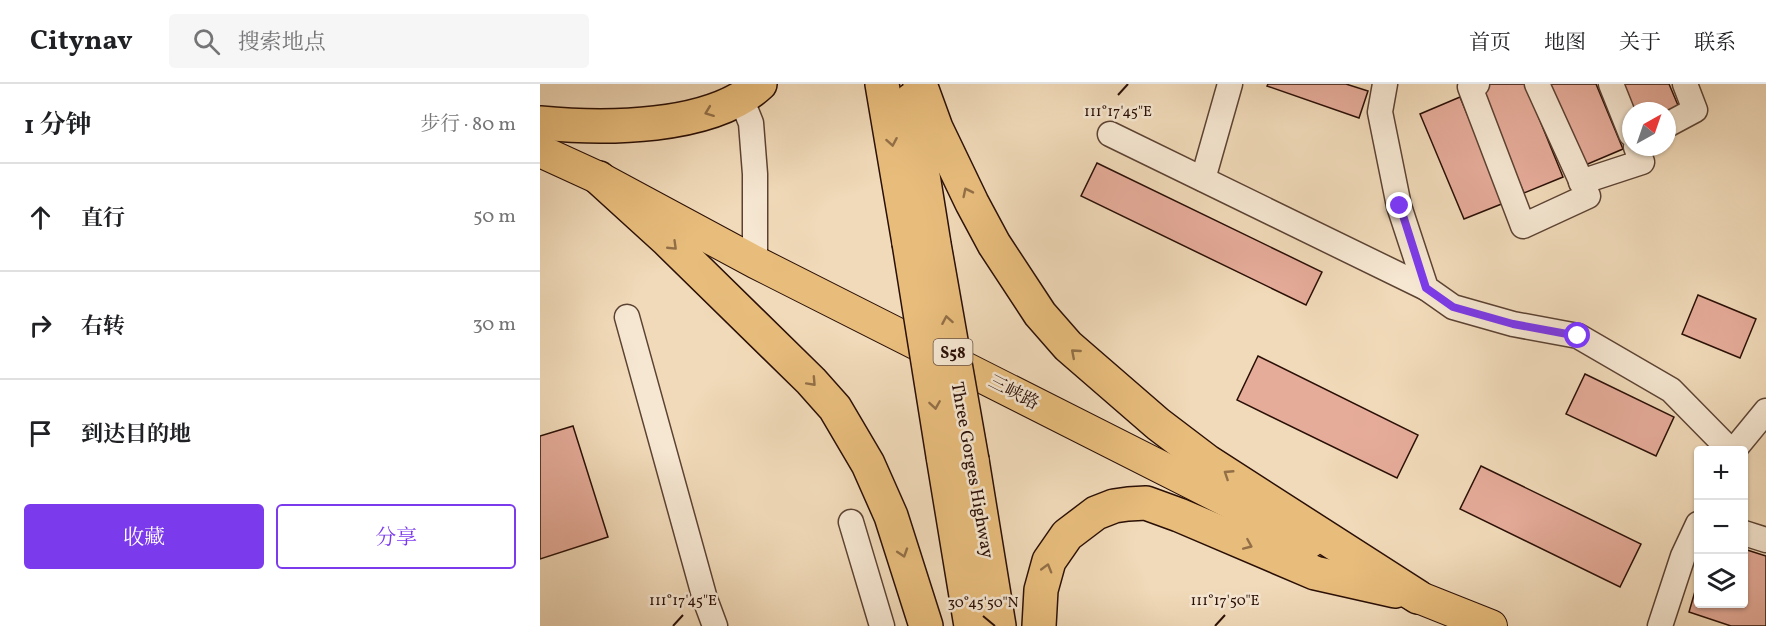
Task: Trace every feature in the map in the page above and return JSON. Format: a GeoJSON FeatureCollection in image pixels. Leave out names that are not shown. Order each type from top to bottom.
{"type":"FeatureCollection","features":[{"type":"Feature","properties":{"kind":"highway","name":"S58"},"geometry":{"type":"LineString","coordinates":[[882,84],[921,243]]}},
{"type":"Feature","properties":{"kind":"highway","name":"S58"},"geometry":{"type":"LineString","coordinates":[[908,84],[921,243]]}},
{"type":"Feature","properties":{"kind":"highway"},"geometry":{"type":"LineString","coordinates":[[920,84],[936,128],[994,244],[1040,314],[1068,346],[1158,424],[1208,462],[1418,597]]}},
{"type":"Feature","properties":{"kind":"highway"},"geometry":{"type":"LineString","coordinates":[[540,123],[579,126],[663,122],[698,116],[753,98]]}},
{"type":"Feature","properties":{"kind":"highway"},"geometry":{"type":"LineString","coordinates":[[599,178],[666,239],[811,381],[835,408],[868,464],[891,516],[926,626]]}},
{"type":"Feature","properties":{"kind":"highway","name":"Three Gorges Highway"},"geometry":{"type":"LineString","coordinates":[[921,243],[958,458],[999,626]]}},
{"type":"Feature","properties":{"kind":"highway","name":"Three Gorges Highway"},"geometry":{"type":"LineString","coordinates":[[958,458],[970,626]]}},
{"type":"Feature","properties":{"kind":"highway"},"geometry":{"type":"LineString","coordinates":[[1040,626],[1041,590],[1049,561],[1066,535],[1096,513],[1114,506],[1128,504],[1146,503],[1179,515],[1315,573],[1418,597]]}},
{"type":"Feature","properties":{"kind":"main road","name":"三峡路"},"geometry":{"type":"LineString","coordinates":[[540,151],[599,178],[755,262],[1418,597],[1491,626]]}},
{"type":"Feature","properties":{"kind":"street"},"geometry":{"type":"LineString","coordinates":[[1203,179],[1230,84]]}},
{"type":"Feature","properties":{"kind":"street"},"geometry":{"type":"LineString","coordinates":[[1385,84],[1380,112],[1400,206],[1426,288]]}},
{"type":"Feature","properties":{"kind":"street"},"geometry":{"type":"LineString","coordinates":[[1477,84],[1470,87],[1522,226],[1588,196],[1537,84]]}},
{"type":"Feature","properties":{"kind":"street"},"geometry":{"type":"LineString","coordinates":[[1611,84],[1622,112]]}},
{"type":"Feature","properties":{"kind":"street"},"geometry":{"type":"LineString","coordinates":[[1676,120],[1695,110],[1684,84]]}},
{"type":"Feature","properties":{"kind":"street"},"geometry":{"type":"LineString","coordinates":[[753,98],[751,123],[755,174],[755,262]]}},
{"type":"Feature","properties":{"kind":"street"},"geometry":{"type":"LineString","coordinates":[[1110,134],[1426,288],[1453,307],[1513,324],[1578,336],[1671,390],[1728,446]]}},
{"type":"Feature","properties":{"kind":"street"},"geometry":{"type":"LineString","coordinates":[[1581,182],[1642,162],[1640,156]]}},
{"type":"Feature","properties":{"kind":"street"},"geometry":{"type":"LineString","coordinates":[[627,317],[705,599],[715,626]]}},
{"type":"Feature","properties":{"kind":"street"},"geometry":{"type":"LineString","coordinates":[[1735,446],[1766,411]]}},
{"type":"Feature","properties":{"kind":"street"},"geometry":{"type":"LineString","coordinates":[[851,522],[882,626]]}},
{"type":"Feature","properties":{"kind":"street"},"geometry":{"type":"LineString","coordinates":[[1660,626],[1683,556],[1694,533]]}},
{"type":"Feature","properties":{"kind":"street"},"geometry":{"type":"LineString","coordinates":[[1748,534],[1766,540]]}},
{"type":"Feature","properties":{"kind":"building"},"geometry":{"type":"Polygon","coordinates":[[[1268,84],[1346,84],[1368,91],[1359,118],[1267,86],[1268,84]]]}},
{"type":"Feature","properties":{"kind":"building"},"geometry":{"type":"Polygon","coordinates":[[[1489,84],[1525,84],[1563,177],[1524,193],[1479,88],[1489,84]]]}},
{"type":"Feature","properties":{"kind":"building"},"geometry":{"type":"Polygon","coordinates":[[[1549,84],[1596,84],[1622,147],[1622,149],[1583,166],[1549,84]]]}},
{"type":"Feature","properties":{"kind":"building"},"geometry":{"type":"Polygon","coordinates":[[[1622,84],[1669,84],[1680,110],[1676,112],[1676,102],[1629,102],[1622,84]]]}},
{"type":"Feature","properties":{"kind":"building"},"geometry":{"type":"Polygon","coordinates":[[[1460,97],[1504,203],[1464,219],[1420,114],[1460,97]]]}},
{"type":"Feature","properties":{"kind":"building"},"geometry":{"type":"Polygon","coordinates":[[[1097,163],[1322,272],[1306,305],[1081,196],[1097,163]]]}},
{"type":"Feature","properties":{"kind":"building"},"geometry":{"type":"Polygon","coordinates":[[[1698,295],[1756,319],[1740,358],[1682,334],[1698,295]]]}},
{"type":"Feature","properties":{"kind":"building"},"geometry":{"type":"Polygon","coordinates":[[[1258,356],[1418,435],[1397,478],[1237,400],[1258,356]]]}},
{"type":"Feature","properties":{"kind":"building"},"geometry":{"type":"Polygon","coordinates":[[[1585,374],[1674,417],[1656,456],[1566,414],[1585,374]]]}},
{"type":"Feature","properties":{"kind":"building"},"geometry":{"type":"Polygon","coordinates":[[[573,426],[608,537],[540,559],[540,436],[573,426]]]}},
{"type":"Feature","properties":{"kind":"building"},"geometry":{"type":"Polygon","coordinates":[[[1481,466],[1641,544],[1620,587],[1460,509],[1481,466]]]}},
{"type":"Feature","properties":{"kind":"building"},"geometry":{"type":"Polygon","coordinates":[[[1748,550],[1766,556],[1766,626],[1731,626],[1689,612],[1694,595],[1694,608],[1748,608],[1748,550]]]}},
{"type":"Feature","properties":{"kind":"route"},"geometry":{"type":"LineString","coordinates":[[1400,206],[1426,288],[1453,307],[1513,324],[1578,336]]}}]}
